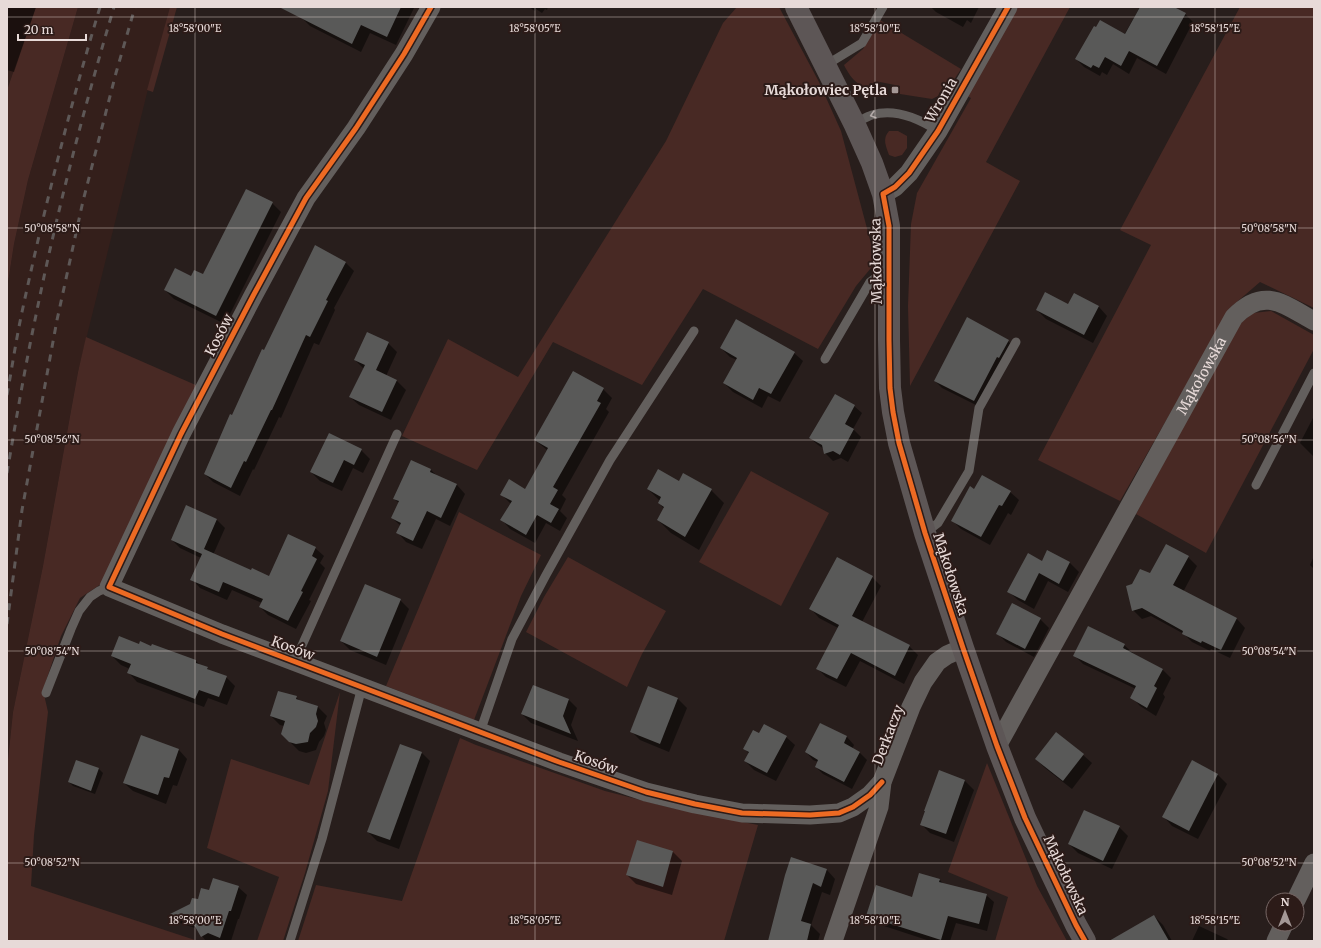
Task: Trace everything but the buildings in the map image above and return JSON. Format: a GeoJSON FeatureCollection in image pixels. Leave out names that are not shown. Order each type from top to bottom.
{"type":"FeatureCollection","features":[{"type":"Feature","properties":{"kind":"street","name":"Kosów"},"geometry":{"type":"LineString","coordinates":[[431,7],[404,54],[356,128],[306,198],[252,296],[181,434],[109,587],[222,634],[559,762],[646,792],[695,804],[742,813],[810,815],[839,813],[870,795],[882,782]]}},
{"type":"Feature","properties":{"kind":"street","name":"Mąkołowska"},"geometry":{"type":"LineString","coordinates":[[796,7],[854,123],[872,163],[883,194],[889,226],[890,388],[899,443],[925,533],[997,746],[1025,818],[1085,941]]}},
{"type":"Feature","properties":{"kind":"street","name":"Wronia"},"geometry":{"type":"LineString","coordinates":[[883,194],[895,187],[909,173],[938,130],[1008,7]]}},
{"type":"Feature","properties":{"kind":"street","name":"Mąkołowska"},"geometry":{"type":"LineString","coordinates":[[997,746],[1234,317],[1243,308],[1255,302],[1269,300],[1281,303],[1314,321]]}},
{"type":"Feature","properties":{"kind":"street","name":"Derkaczy"},"geometry":{"type":"LineString","coordinates":[[832,941],[879,806],[882,782],[911,707],[923,682],[937,662],[947,655],[963,648]]}},
{"type":"Feature","properties":{"kind":"street"},"geometry":{"type":"LineString","coordinates":[[1300,892],[1314,863]]}},
{"type":"Feature","properties":{"kind":"lane"},"geometry":{"type":"LineString","coordinates":[[826,65],[862,43],[883,7]]}},
{"type":"Feature","properties":{"kind":"lane"},"geometry":{"type":"LineString","coordinates":[[854,123],[871,115],[894,113],[907,115],[925,122],[938,130]]}},
{"type":"Feature","properties":{"kind":"lane"},"geometry":{"type":"LineString","coordinates":[[825,359],[870,282],[890,267]]}},
{"type":"Feature","properties":{"kind":"lane"},"geometry":{"type":"LineString","coordinates":[[480,732],[512,639],[546,575],[610,460],[694,331]]}},
{"type":"Feature","properties":{"kind":"lane"},"geometry":{"type":"LineString","coordinates":[[925,533],[938,523],[969,471],[979,408],[1016,342]]}},
{"type":"Feature","properties":{"kind":"lane"},"geometry":{"type":"LineString","coordinates":[[1256,485],[1314,373]]}},
{"type":"Feature","properties":{"kind":"lane","name":"Kosów"},"geometry":{"type":"LineString","coordinates":[[295,661],[397,434]]}},
{"type":"Feature","properties":{"kind":"lane"},"geometry":{"type":"LineString","coordinates":[[46,693],[79,611],[90,597],[109,587]]}},
{"type":"Feature","properties":{"kind":"lane"},"geometry":{"type":"LineString","coordinates":[[290,941],[322,839],[362,687]]}},
{"type":"Feature","properties":{"kind":"shaded area"},"geometry":{"type":"Polygon","coordinates":[[[7,7],[36,7],[7,90],[7,7]]]}},
{"type":"Feature","properties":{"kind":"shaded area"},"geometry":{"type":"Polygon","coordinates":[[[36,7],[78,7],[28,180],[14,244],[7,289],[7,90],[36,7]]]}},
{"type":"Feature","properties":{"kind":"shaded area"},"geometry":{"type":"Polygon","coordinates":[[[78,7],[170,7],[149,85],[78,372],[43,566],[13,712],[7,769],[7,289],[14,244],[28,180],[78,7]]]}},
{"type":"Feature","properties":{"kind":"shaded area"},"geometry":{"type":"Polygon","coordinates":[[[170,7],[177,7],[153,92],[147,90],[170,7]]]}},
{"type":"Feature","properties":{"kind":"shaded area"},"geometry":{"type":"Polygon","coordinates":[[[737,7],[779,7],[819,82],[841,131],[876,262],[856,286],[818,349],[703,289],[642,385],[553,342],[477,470],[402,436],[448,339],[518,377],[666,141],[723,23],[737,7]]]}},
{"type":"Feature","properties":{"kind":"shaded area"},"geometry":{"type":"Polygon","coordinates":[[[1018,7],[1070,7],[986,162],[1020,181],[910,386],[908,306],[911,224],[917,193],[971,98],[967,96],[1018,7]]]}},
{"type":"Feature","properties":{"kind":"shaded area"},"geometry":{"type":"Polygon","coordinates":[[[1240,7],[1314,7],[1314,308],[1260,282],[1231,307],[1120,501],[1038,460],[1151,245],[1120,230],[1240,7]]]}},
{"type":"Feature","properties":{"kind":"shaded area"},"geometry":{"type":"Polygon","coordinates":[[[880,20],[961,69],[950,86],[945,83],[938,96],[932,99],[900,94],[900,86],[880,82],[878,90],[866,88],[857,83],[844,65],[863,49],[880,20]]]}},
{"type":"Feature","properties":{"kind":"shaded area"},"geometry":{"type":"Polygon","coordinates":[[[889,131],[898,131],[907,136],[907,148],[902,155],[895,157],[889,155],[885,140],[889,131]]]}},
{"type":"Feature","properties":{"kind":"shaded area"},"geometry":{"type":"Polygon","coordinates":[[[1271,311],[1314,335],[1314,349],[1206,553],[1136,514],[1238,325],[1253,313],[1271,311]]]}},
{"type":"Feature","properties":{"kind":"shaded area"},"geometry":{"type":"Polygon","coordinates":[[[86,337],[198,386],[104,582],[80,598],[61,636],[43,690],[48,712],[34,835],[31,886],[198,941],[7,941],[7,769],[13,712],[43,566],[78,372],[86,337]]]}},
{"type":"Feature","properties":{"kind":"shaded area"},"geometry":{"type":"Polygon","coordinates":[[[751,471],[829,513],[781,606],[699,562],[751,471]]]}},
{"type":"Feature","properties":{"kind":"shaded area"},"geometry":{"type":"Polygon","coordinates":[[[459,512],[541,555],[521,596],[474,720],[386,686],[459,512]]]}},
{"type":"Feature","properties":{"kind":"shaded area"},"geometry":{"type":"Polygon","coordinates":[[[568,557],[666,611],[642,654],[627,687],[526,632],[544,597],[568,557]]]}},
{"type":"Feature","properties":{"kind":"shaded area"},"geometry":{"type":"Polygon","coordinates":[[[340,692],[328,791],[305,873],[283,941],[257,941],[279,877],[207,848],[231,759],[309,785],[340,692]]]}},
{"type":"Feature","properties":{"kind":"shaded area"},"geometry":{"type":"Polygon","coordinates":[[[460,738],[605,791],[672,808],[758,825],[724,941],[298,941],[316,885],[402,901],[460,738]]]}},
{"type":"Feature","properties":{"kind":"shaded area"},"geometry":{"type":"Polygon","coordinates":[[[987,763],[1037,886],[1067,941],[995,941],[1008,897],[948,872],[987,763]]]}},
{"type":"Feature","properties":{"kind":"railway"},"geometry":{"type":"LineString","coordinates":[[7,395],[22,312],[48,197],[78,82],[100,7]]}},
{"type":"Feature","properties":{"kind":"railway"},"geometry":{"type":"LineString","coordinates":[[7,473],[28,354],[44,276],[82,121],[114,7]]}},
{"type":"Feature","properties":{"kind":"railway"},"geometry":{"type":"LineString","coordinates":[[7,624],[22,510],[57,320],[83,201],[116,73],[135,7]]}},
{"type":"Feature","properties":{"kind":"cycle path"},"geometry":{"type":"LineString","coordinates":[[431,7],[404,54],[356,128],[306,198],[181,434],[109,587],[222,634],[559,762],[646,792],[695,804],[742,813],[810,815],[839,813],[853,807],[870,795],[882,782]]}},
{"type":"Feature","properties":{"kind":"cycle path"},"geometry":{"type":"LineString","coordinates":[[1008,7],[938,131],[909,173],[895,187],[883,194],[889,226],[890,388],[899,443],[925,533],[997,746],[1025,818],[1085,941]]}},
{"type":"Feature","properties":{"kind":"place","name":"Mąkołowiec Pętla"},"geometry":{"type":"Point","coordinates":[895,90]}}]}
